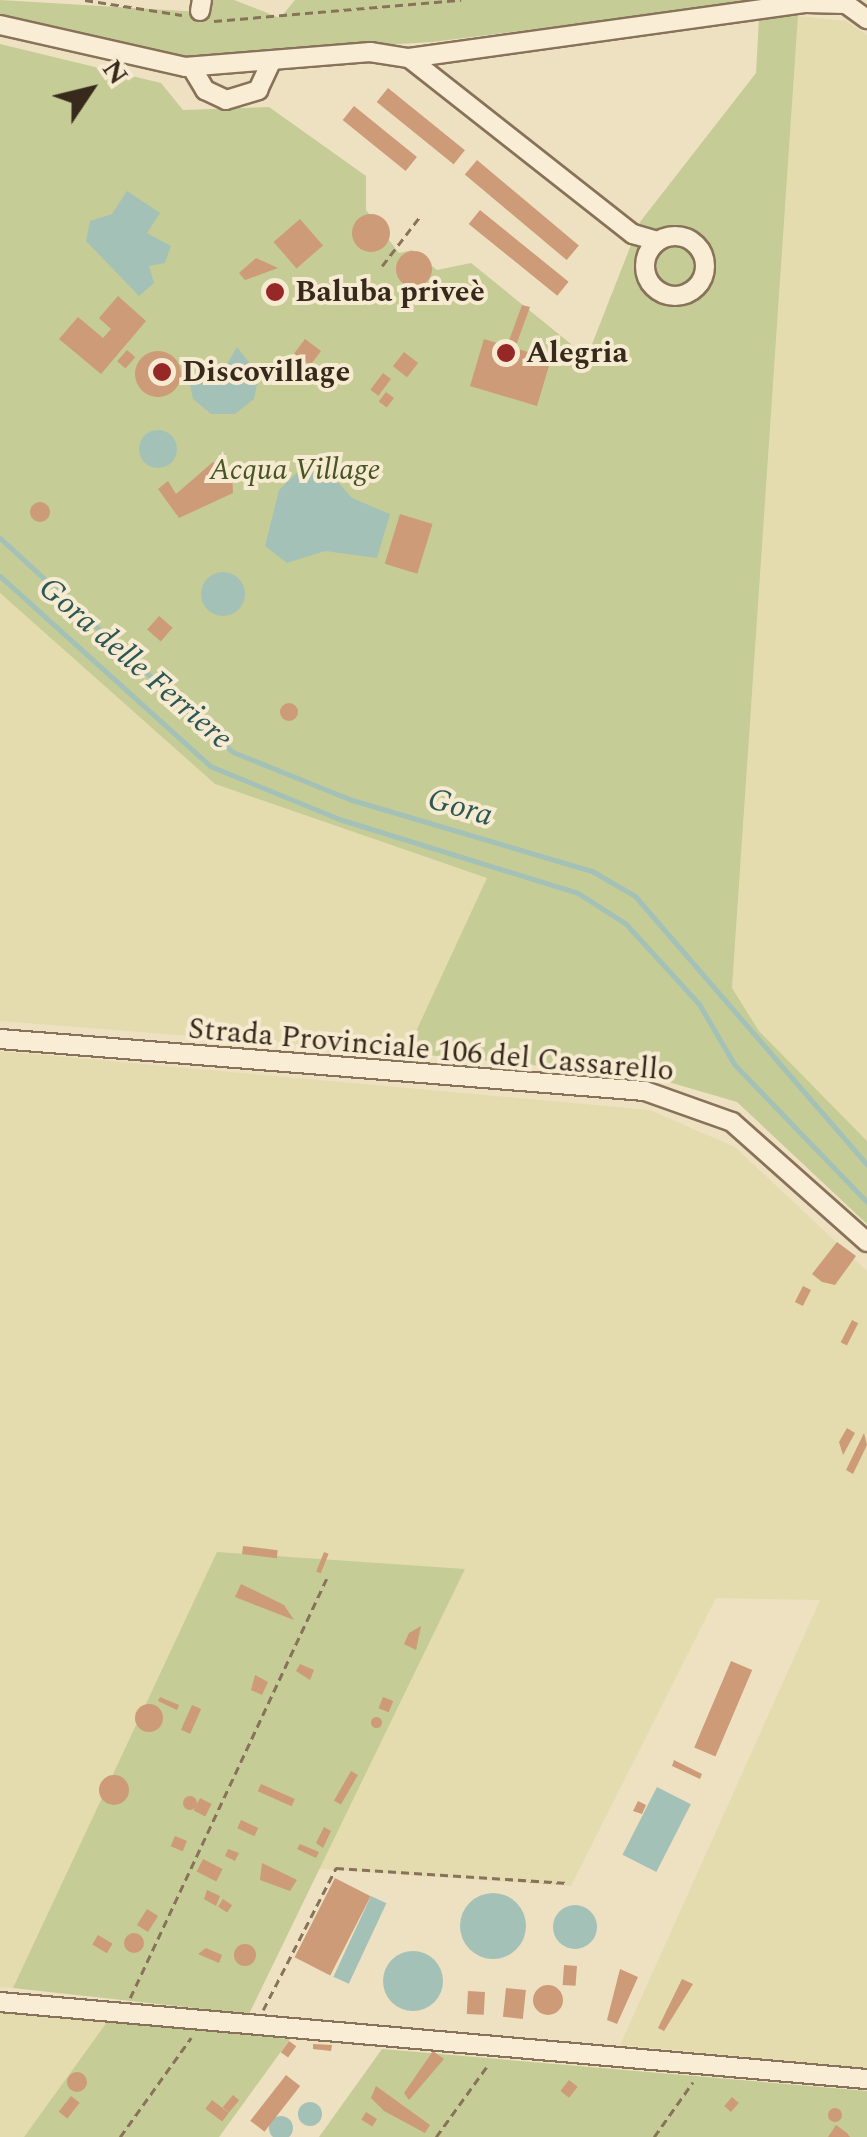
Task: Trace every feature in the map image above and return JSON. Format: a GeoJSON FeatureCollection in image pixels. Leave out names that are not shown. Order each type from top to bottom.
{"type":"FeatureCollection","features":[{"type":"Feature","properties":{"kind":"street"},"geometry":{"type":"LineString","coordinates":[[0,25],[192,68],[370,52],[409,58],[806,2],[846,4],[867,19]]}},
{"type":"Feature","properties":{"kind":"street"},"geometry":{"type":"LineString","coordinates":[[409,58],[652,248]]}},
{"type":"Feature","properties":{"kind":"street"},"geometry":{"type":"LineString","coordinates":[[192,68],[205,90],[226,100],[258,90],[270,64]]}},
{"type":"Feature","properties":{"kind":"street","name":"Strada Provinciale 106 del Cassarello"},"geometry":{"type":"LineString","coordinates":[[0,1039],[645,1091],[732,1122],[867,1242]]}},
{"type":"Feature","properties":{"kind":"street"},"geometry":{"type":"LineString","coordinates":[[0,2002],[867,2079]]}},
{"type":"Feature","properties":{"kind":"path"},"geometry":{"type":"LineString","coordinates":[[85,0],[256,23],[461,0]]}},
{"type":"Feature","properties":{"kind":"path"},"geometry":{"type":"LineString","coordinates":[[382,266],[421,215]]}},
{"type":"Feature","properties":{"kind":"path"},"geometry":{"type":"LineString","coordinates":[[123,2013],[326,1580]]}},
{"type":"Feature","properties":{"kind":"path"},"geometry":{"type":"LineString","coordinates":[[256,2025],[336,1868],[568,1883]]}},
{"type":"Feature","properties":{"kind":"path"},"geometry":{"type":"LineString","coordinates":[[120,2137],[203,2020]]}},
{"type":"Feature","properties":{"kind":"path"},"geometry":{"type":"LineString","coordinates":[[436,2137],[500,2047]]}},
{"type":"Feature","properties":{"kind":"path"},"geometry":{"type":"LineString","coordinates":[[654,2137],[706,2064]]}},
{"type":"Feature","properties":{"kind":"shaded area"},"geometry":{"type":"Polygon","coordinates":[[[798,16],[846,21],[867,35],[867,1141],[759,1031],[732,988],[798,16]]]}},
{"type":"Feature","properties":{"kind":"shaded area"},"geometry":{"type":"Polygon","coordinates":[[[0,593],[215,784],[488,878],[406,1053],[0,1021],[0,593]]]}},
{"type":"Feature","properties":{"kind":"shaded area"},"geometry":{"type":"Polygon","coordinates":[[[0,1051],[650,1110],[735,1147],[867,1271],[867,2068],[620,2045],[820,1600],[716,1598],[571,1886],[319,1869],[464,1570],[13,1988],[0,1987],[0,1051]]]}},
{"type":"Feature","properties":{"kind":"shaded area"},"geometry":{"type":"Polygon","coordinates":[[[0,2012],[107,2022],[24,2137],[0,2137],[0,2012]]]}},
{"type":"Feature","properties":{"kind":"green space"},"geometry":{"type":"Polygon","coordinates":[[[0,0],[201,12],[210,0],[234,0],[280,18],[295,0],[764,0],[432,42],[164,58],[28,26],[0,15],[0,0]]]}},
{"type":"Feature","properties":{"kind":"green space","name":"Acqua Village"},"geometry":{"type":"Polygon","coordinates":[[[798,16],[732,988],[759,1031],[867,1141],[867,1224],[737,1102],[648,1076],[406,1053],[487,878],[215,784],[0,593],[0,44],[161,83],[183,110],[269,107],[366,176],[366,210],[399,253],[412,250],[437,270],[471,263],[587,357],[640,222],[756,73],[759,18],[798,16]]]}},
{"type":"Feature","properties":{"kind":"green space"},"geometry":{"type":"Polygon","coordinates":[[[217,1552],[465,1569],[249,2014],[13,1988],[217,1552]]]}},
{"type":"Feature","properties":{"kind":"green space"},"geometry":{"type":"Polygon","coordinates":[[[107,2022],[290,2039],[219,2137],[24,2137],[107,2022]]]}},
{"type":"Feature","properties":{"kind":"green space"},"geometry":{"type":"Polygon","coordinates":[[[382,2049],[867,2091],[867,2137],[319,2137],[382,2049]]]}},
{"type":"Feature","properties":{"kind":"water"},"geometry":{"type":"Polygon","coordinates":[[[127,191],[160,213],[147,233],[171,246],[165,263],[149,266],[154,283],[139,296],[86,241],[90,221],[112,214],[127,191]]]}},
{"type":"Feature","properties":{"kind":"water"},"geometry":{"type":"Polygon","coordinates":[[[237,347],[259,375],[254,399],[235,414],[211,414],[193,399],[188,376],[224,369],[237,347]]]}},
{"type":"Feature","properties":{"kind":"water"},"geometry":{"type":"Polygon","coordinates":[[[158,430],[172,435],[177,449],[172,463],[158,468],[144,463],[139,449],[144,435],[158,430]]]}},
{"type":"Feature","properties":{"kind":"water"},"geometry":{"type":"Polygon","coordinates":[[[321,463],[352,498],[390,514],[377,558],[325,551],[287,563],[265,546],[279,490],[306,464],[321,463]]]}},
{"type":"Feature","properties":{"kind":"water"},"geometry":{"type":"Polygon","coordinates":[[[223,572],[238,579],[245,594],[238,609],[223,616],[208,609],[201,594],[208,579],[223,572]]]}},
{"type":"Feature","properties":{"kind":"water"},"geometry":{"type":"Polygon","coordinates":[[[657,1787],[691,1804],[656,1872],[622,1855],[657,1787]]]}},
{"type":"Feature","properties":{"kind":"water"},"geometry":{"type":"Polygon","coordinates":[[[493,1893],[516,1903],[526,1926],[516,1949],[493,1959],[470,1949],[460,1926],[470,1903],[493,1893]]]}},
{"type":"Feature","properties":{"kind":"water"},"geometry":{"type":"Polygon","coordinates":[[[371,1896],[386,1903],[349,1984],[333,1977],[371,1896]]]}},
{"type":"Feature","properties":{"kind":"water"},"geometry":{"type":"Polygon","coordinates":[[[575,1905],[591,1911],[597,1927],[591,1943],[575,1949],[559,1943],[553,1927],[559,1911],[575,1905]]]}},
{"type":"Feature","properties":{"kind":"water"},"geometry":{"type":"Polygon","coordinates":[[[413,1951],[434,1960],[443,1981],[434,2002],[413,2011],[392,2002],[383,1981],[392,1960],[413,1951]]]}},
{"type":"Feature","properties":{"kind":"water"},"geometry":{"type":"Polygon","coordinates":[[[310,2102],[322,2114],[310,2126],[298,2114],[310,2102]]]}},
{"type":"Feature","properties":{"kind":"water"},"geometry":{"type":"Polygon","coordinates":[[[281,2116],[293,2128],[281,2140],[269,2128],[281,2116]]]}},
{"type":"Feature","properties":{"kind":"building"},"geometry":{"type":"Polygon","coordinates":[[[388,88],[465,150],[454,164],[377,102],[388,88]]]}},
{"type":"Feature","properties":{"kind":"building"},"geometry":{"type":"Polygon","coordinates":[[[354,106],[417,157],[406,171],[343,120],[354,106]]]}},
{"type":"Feature","properties":{"kind":"building"},"geometry":{"type":"Polygon","coordinates":[[[477,160],[579,245],[567,260],[465,175],[477,160]]]}},
{"type":"Feature","properties":{"kind":"building"},"geometry":{"type":"Polygon","coordinates":[[[480,210],[569,282],[557,296],[469,224],[480,210]]]}},
{"type":"Feature","properties":{"kind":"building"},"geometry":{"type":"Polygon","coordinates":[[[371,214],[384,220],[390,233],[384,246],[371,252],[358,246],[352,233],[358,220],[371,214]]]}},
{"type":"Feature","properties":{"kind":"building"},"geometry":{"type":"Polygon","coordinates":[[[300,219],[323,245],[297,268],[274,242],[300,219]]]}},
{"type":"Feature","properties":{"kind":"building"},"geometry":{"type":"Polygon","coordinates":[[[414,251],[427,256],[432,269],[427,282],[414,287],[401,282],[396,269],[401,256],[414,251]]]}},
{"type":"Feature","properties":{"kind":"building"},"geometry":{"type":"Polygon","coordinates":[[[256,258],[278,268],[245,280],[239,273],[256,258]]]}},
{"type":"Feature","properties":{"kind":"building"},"geometry":{"type":"Polygon","coordinates":[[[118,296],[146,321],[101,374],[59,339],[78,317],[103,338],[111,329],[99,318],[118,296]]]}},
{"type":"Feature","properties":{"kind":"building","name":"Alegria"},"geometry":{"type":"Polygon","coordinates":[[[522,305],[530,307],[515,348],[551,359],[537,406],[470,386],[484,339],[507,346],[522,305]]]}},
{"type":"Feature","properties":{"kind":"building"},"geometry":{"type":"Polygon","coordinates":[[[305,339],[321,351],[310,365],[294,353],[305,339]]]}},
{"type":"Feature","properties":{"kind":"building"},"geometry":{"type":"Polygon","coordinates":[[[127,350],[135,357],[125,369],[117,361],[127,350]]]}},
{"type":"Feature","properties":{"kind":"building"},"geometry":{"type":"Polygon","coordinates":[[[158,351],[174,358],[181,374],[174,390],[158,397],[142,390],[135,374],[142,358],[158,351]]]}},
{"type":"Feature","properties":{"kind":"building"},"geometry":{"type":"Polygon","coordinates":[[[404,352],[418,363],[407,377],[393,366],[404,352]]]}},
{"type":"Feature","properties":{"kind":"building"},"geometry":{"type":"Polygon","coordinates":[[[383,373],[391,379],[378,396],[370,390],[383,373]]]}},
{"type":"Feature","properties":{"kind":"building"},"geometry":{"type":"Polygon","coordinates":[[[386,392],[394,398],[387,408],[379,402],[386,392]]]}},
{"type":"Feature","properties":{"kind":"building"},"geometry":{"type":"Polygon","coordinates":[[[213,462],[232,472],[233,493],[179,518],[158,489],[168,481],[176,494],[213,462]]]}},
{"type":"Feature","properties":{"kind":"building"},"geometry":{"type":"Polygon","coordinates":[[[36,502],[44,502],[50,512],[44,522],[36,522],[30,516],[30,508],[36,502]]]}},
{"type":"Feature","properties":{"kind":"building"},"geometry":{"type":"Polygon","coordinates":[[[400,514],[433,524],[417,574],[385,564],[400,514]]]}},
{"type":"Feature","properties":{"kind":"building"},"geometry":{"type":"Polygon","coordinates":[[[159,616],[173,628],[161,641],[147,630],[159,616]]]}},
{"type":"Feature","properties":{"kind":"building"},"geometry":{"type":"Polygon","coordinates":[[[289,703],[296,705],[296,719],[289,721],[282,719],[280,712],[282,705],[289,703]]]}},
{"type":"Feature","properties":{"kind":"building"},"geometry":{"type":"Polygon","coordinates":[[[837,1242],[856,1256],[835,1285],[812,1274],[837,1242]]]}},
{"type":"Feature","properties":{"kind":"building"},"geometry":{"type":"Polygon","coordinates":[[[803,1286],[811,1290],[803,1306],[795,1302],[803,1286]]]}},
{"type":"Feature","properties":{"kind":"building"},"geometry":{"type":"Polygon","coordinates":[[[852,1320],[858,1323],[847,1345],[841,1342],[852,1320]]]}},
{"type":"Feature","properties":{"kind":"building"},"geometry":{"type":"Polygon","coordinates":[[[847,1428],[855,1433],[843,1455],[839,1442],[847,1428]]]}},
{"type":"Feature","properties":{"kind":"building"},"geometry":{"type":"Polygon","coordinates":[[[864,1433],[867,1445],[853,1474],[846,1470],[864,1433]]]}},
{"type":"Feature","properties":{"kind":"building"},"geometry":{"type":"Polygon","coordinates":[[[243,1546],[278,1550],[277,1558],[242,1554],[243,1546]]]}},
{"type":"Feature","properties":{"kind":"building"},"geometry":{"type":"Polygon","coordinates":[[[324,1552],[329,1554],[321,1573],[316,1571],[324,1552]]]}},
{"type":"Feature","properties":{"kind":"building"},"geometry":{"type":"Polygon","coordinates":[[[241,1584],[284,1605],[294,1620],[235,1597],[241,1584]]]}},
{"type":"Feature","properties":{"kind":"building"},"geometry":{"type":"Polygon","coordinates":[[[421,1626],[416,1650],[404,1644],[409,1633],[421,1626]]]}},
{"type":"Feature","properties":{"kind":"building"},"geometry":{"type":"Polygon","coordinates":[[[731,1661],[752,1670],[715,1757],[694,1748],[731,1661]]]}},
{"type":"Feature","properties":{"kind":"building"},"geometry":{"type":"Polygon","coordinates":[[[300,1664],[314,1670],[310,1680],[296,1671],[300,1664]]]}},
{"type":"Feature","properties":{"kind":"building"},"geometry":{"type":"Polygon","coordinates":[[[255,1675],[268,1682],[262,1695],[251,1690],[255,1675]]]}},
{"type":"Feature","properties":{"kind":"building"},"geometry":{"type":"Polygon","coordinates":[[[160,1697],[179,1705],[177,1710],[158,1701],[160,1697]]]}},
{"type":"Feature","properties":{"kind":"building"},"geometry":{"type":"Polygon","coordinates":[[[383,1697],[393,1701],[389,1712],[379,1708],[383,1697]]]}},
{"type":"Feature","properties":{"kind":"building"},"geometry":{"type":"Polygon","coordinates":[[[149,1704],[159,1708],[163,1718],[159,1728],[149,1732],[139,1728],[135,1718],[139,1708],[149,1704]]]}},
{"type":"Feature","properties":{"kind":"building"},"geometry":{"type":"Polygon","coordinates":[[[192,1705],[201,1709],[190,1734],[181,1730],[192,1705]]]}},
{"type":"Feature","properties":{"kind":"building"},"geometry":{"type":"Polygon","coordinates":[[[376,1716],[382,1722],[376,1728],[370,1722],[376,1716]]]}},
{"type":"Feature","properties":{"kind":"building"},"geometry":{"type":"Polygon","coordinates":[[[674,1760],[702,1774],[700,1779],[672,1766],[674,1760]]]}},
{"type":"Feature","properties":{"kind":"building"},"geometry":{"type":"Polygon","coordinates":[[[351,1771],[358,1775],[341,1804],[334,1800],[351,1771]]]}},
{"type":"Feature","properties":{"kind":"building"},"geometry":{"type":"Polygon","coordinates":[[[114,1775],[128,1784],[129,1790],[120,1804],[114,1805],[100,1796],[99,1790],[108,1776],[114,1775]]]}},
{"type":"Feature","properties":{"kind":"building"},"geometry":{"type":"Polygon","coordinates":[[[261,1784],[295,1799],[292,1806],[258,1791],[261,1784]]]}},
{"type":"Feature","properties":{"kind":"building"},"geometry":{"type":"Polygon","coordinates":[[[190,1796],[197,1803],[190,1810],[183,1803],[190,1796]]]}},
{"type":"Feature","properties":{"kind":"building"},"geometry":{"type":"Polygon","coordinates":[[[200,1798],[212,1804],[205,1816],[194,1810],[200,1798]]]}},
{"type":"Feature","properties":{"kind":"building"},"geometry":{"type":"Polygon","coordinates":[[[638,1801],[646,1805],[642,1814],[633,1811],[638,1801]]]}},
{"type":"Feature","properties":{"kind":"building"},"geometry":{"type":"Polygon","coordinates":[[[241,1820],[258,1828],[254,1836],[237,1828],[241,1820]]]}},
{"type":"Feature","properties":{"kind":"building"},"geometry":{"type":"Polygon","coordinates":[[[324,1827],[331,1831],[323,1848],[316,1843],[324,1827]]]}},
{"type":"Feature","properties":{"kind":"building"},"geometry":{"type":"Polygon","coordinates":[[[175,1836],[187,1841],[183,1851],[171,1846],[175,1836]]]}},
{"type":"Feature","properties":{"kind":"building"},"geometry":{"type":"Polygon","coordinates":[[[300,1844],[319,1852],[316,1858],[297,1849],[300,1844]]]}},
{"type":"Feature","properties":{"kind":"building"},"geometry":{"type":"Polygon","coordinates":[[[228,1849],[239,1853],[235,1861],[225,1856],[228,1849]]]}},
{"type":"Feature","properties":{"kind":"building"},"geometry":{"type":"Polygon","coordinates":[[[203,1859],[223,1869],[216,1881],[197,1871],[203,1859]]]}},
{"type":"Feature","properties":{"kind":"building"},"geometry":{"type":"Polygon","coordinates":[[[262,1863],[297,1880],[290,1891],[260,1880],[262,1863]]]}},
{"type":"Feature","properties":{"kind":"building"},"geometry":{"type":"Polygon","coordinates":[[[335,1878],[371,1896],[330,1975],[295,1957],[335,1878]]]}},
{"type":"Feature","properties":{"kind":"building"},"geometry":{"type":"Polygon","coordinates":[[[207,1890],[220,1896],[216,1906],[204,1899],[207,1890]]]}},
{"type":"Feature","properties":{"kind":"building"},"geometry":{"type":"Polygon","coordinates":[[[223,1899],[232,1905],[227,1913],[218,1906],[223,1899]]]}},
{"type":"Feature","properties":{"kind":"building"},"geometry":{"type":"Polygon","coordinates":[[[147,1909],[158,1916],[148,1932],[137,1925],[147,1909]]]}},
{"type":"Feature","properties":{"kind":"building"},"geometry":{"type":"Polygon","coordinates":[[[134,1933],[144,1943],[134,1953],[124,1943],[134,1933]]]}},
{"type":"Feature","properties":{"kind":"building"},"geometry":{"type":"Polygon","coordinates":[[[98,1935],[113,1944],[107,1953],[92,1944],[98,1935]]]}},
{"type":"Feature","properties":{"kind":"building"},"geometry":{"type":"Polygon","coordinates":[[[245,1944],[256,1955],[245,1966],[234,1955],[245,1944]]]}},
{"type":"Feature","properties":{"kind":"building"},"geometry":{"type":"Polygon","coordinates":[[[206,1948],[222,1955],[219,1963],[198,1954],[206,1948]]]}},
{"type":"Feature","properties":{"kind":"building"},"geometry":{"type":"Polygon","coordinates":[[[564,1965],[577,1966],[576,1986],[563,1985],[564,1965]]]}},
{"type":"Feature","properties":{"kind":"building"},"geometry":{"type":"Polygon","coordinates":[[[620,1969],[638,1977],[617,2024],[607,2020],[620,1969]]]}},
{"type":"Feature","properties":{"kind":"building"},"geometry":{"type":"Polygon","coordinates":[[[682,1979],[693,1984],[664,2031],[658,2028],[682,1979]]]}},
{"type":"Feature","properties":{"kind":"building"},"geometry":{"type":"Polygon","coordinates":[[[548,1985],[562,1994],[563,2000],[554,2014],[548,2015],[534,2006],[533,2000],[542,1986],[548,1985]]]}},
{"type":"Feature","properties":{"kind":"building"},"geometry":{"type":"Polygon","coordinates":[[[506,1988],[526,1990],[523,2019],[503,2017],[506,1988]]]}},
{"type":"Feature","properties":{"kind":"building"},"geometry":{"type":"Polygon","coordinates":[[[468,1991],[485,1992],[484,2015],[467,2014],[468,1991]]]}},
{"type":"Feature","properties":{"kind":"building"},"geometry":{"type":"Polygon","coordinates":[[[289,2041],[296,2046],[288,2058],[281,2052],[289,2041]]]}},
{"type":"Feature","properties":{"kind":"building"},"geometry":{"type":"Polygon","coordinates":[[[313,2044],[332,2045],[331,2051],[313,2049],[313,2044]]]}},
{"type":"Feature","properties":{"kind":"building"},"geometry":{"type":"Polygon","coordinates":[[[433,2051],[444,2059],[409,2100],[404,2093],[433,2051]]]}},
{"type":"Feature","properties":{"kind":"building"},"geometry":{"type":"Polygon","coordinates":[[[77,2072],[87,2082],[77,2092],[67,2082],[77,2072]]]}},
{"type":"Feature","properties":{"kind":"building"},"geometry":{"type":"Polygon","coordinates":[[[286,2075],[300,2086],[264,2132],[250,2121],[286,2075]]]}},
{"type":"Feature","properties":{"kind":"building"},"geometry":{"type":"Polygon","coordinates":[[[569,2080],[578,2087],[569,2098],[560,2091],[569,2080]]]}},
{"type":"Feature","properties":{"kind":"building"},"geometry":{"type":"Polygon","coordinates":[[[376,2086],[430,2125],[425,2133],[384,2111],[371,2098],[376,2086]]]}},
{"type":"Feature","properties":{"kind":"building"},"geometry":{"type":"Polygon","coordinates":[[[233,2095],[239,2100],[229,2112],[223,2107],[233,2095]]]}},
{"type":"Feature","properties":{"kind":"building"},"geometry":{"type":"Polygon","coordinates":[[[71,2096],[80,2103],[67,2119],[59,2112],[71,2096]]]}},
{"type":"Feature","properties":{"kind":"building"},"geometry":{"type":"Polygon","coordinates":[[[732,2097],[739,2103],[731,2112],[724,2106],[732,2097]]]}},
{"type":"Feature","properties":{"kind":"building"},"geometry":{"type":"Polygon","coordinates":[[[212,2100],[229,2113],[222,2121],[205,2109],[212,2100]]]}},
{"type":"Feature","properties":{"kind":"building"},"geometry":{"type":"Polygon","coordinates":[[[835,2108],[842,2115],[835,2122],[828,2115],[835,2108]]]}},
{"type":"Feature","properties":{"kind":"building"},"geometry":{"type":"Polygon","coordinates":[[[366,2112],[377,2119],[372,2127],[361,2120],[366,2112]]]}},
{"type":"Feature","properties":{"kind":"building"},"geometry":{"type":"Polygon","coordinates":[[[836,2125],[847,2133],[850,2137],[828,2137],[836,2125]]]}},
{"type":"Feature","properties":{"kind":"waterway","name":"Gora"},"geometry":{"type":"LineString","coordinates":[[0,538],[233,752],[352,800],[592,871],[635,896],[867,1165]]}},
{"type":"Feature","properties":{"kind":"waterway","name":"Gora delle Ferriere"},"geometry":{"type":"LineString","coordinates":[[0,576],[210,766],[339,819],[578,893],[626,924],[699,1004],[734,1064],[867,1202]]}},
{"type":"Feature","properties":{"kind":"place","name":"Baluba priveè"},"geometry":{"type":"Point","coordinates":[275,292]}},
{"type":"Feature","properties":{"kind":"place","name":"Alegria"},"geometry":{"type":"Point","coordinates":[506,353]}},
{"type":"Feature","properties":{"kind":"place","name":"Discovillage"},"geometry":{"type":"Point","coordinates":[162,372]}}]}
